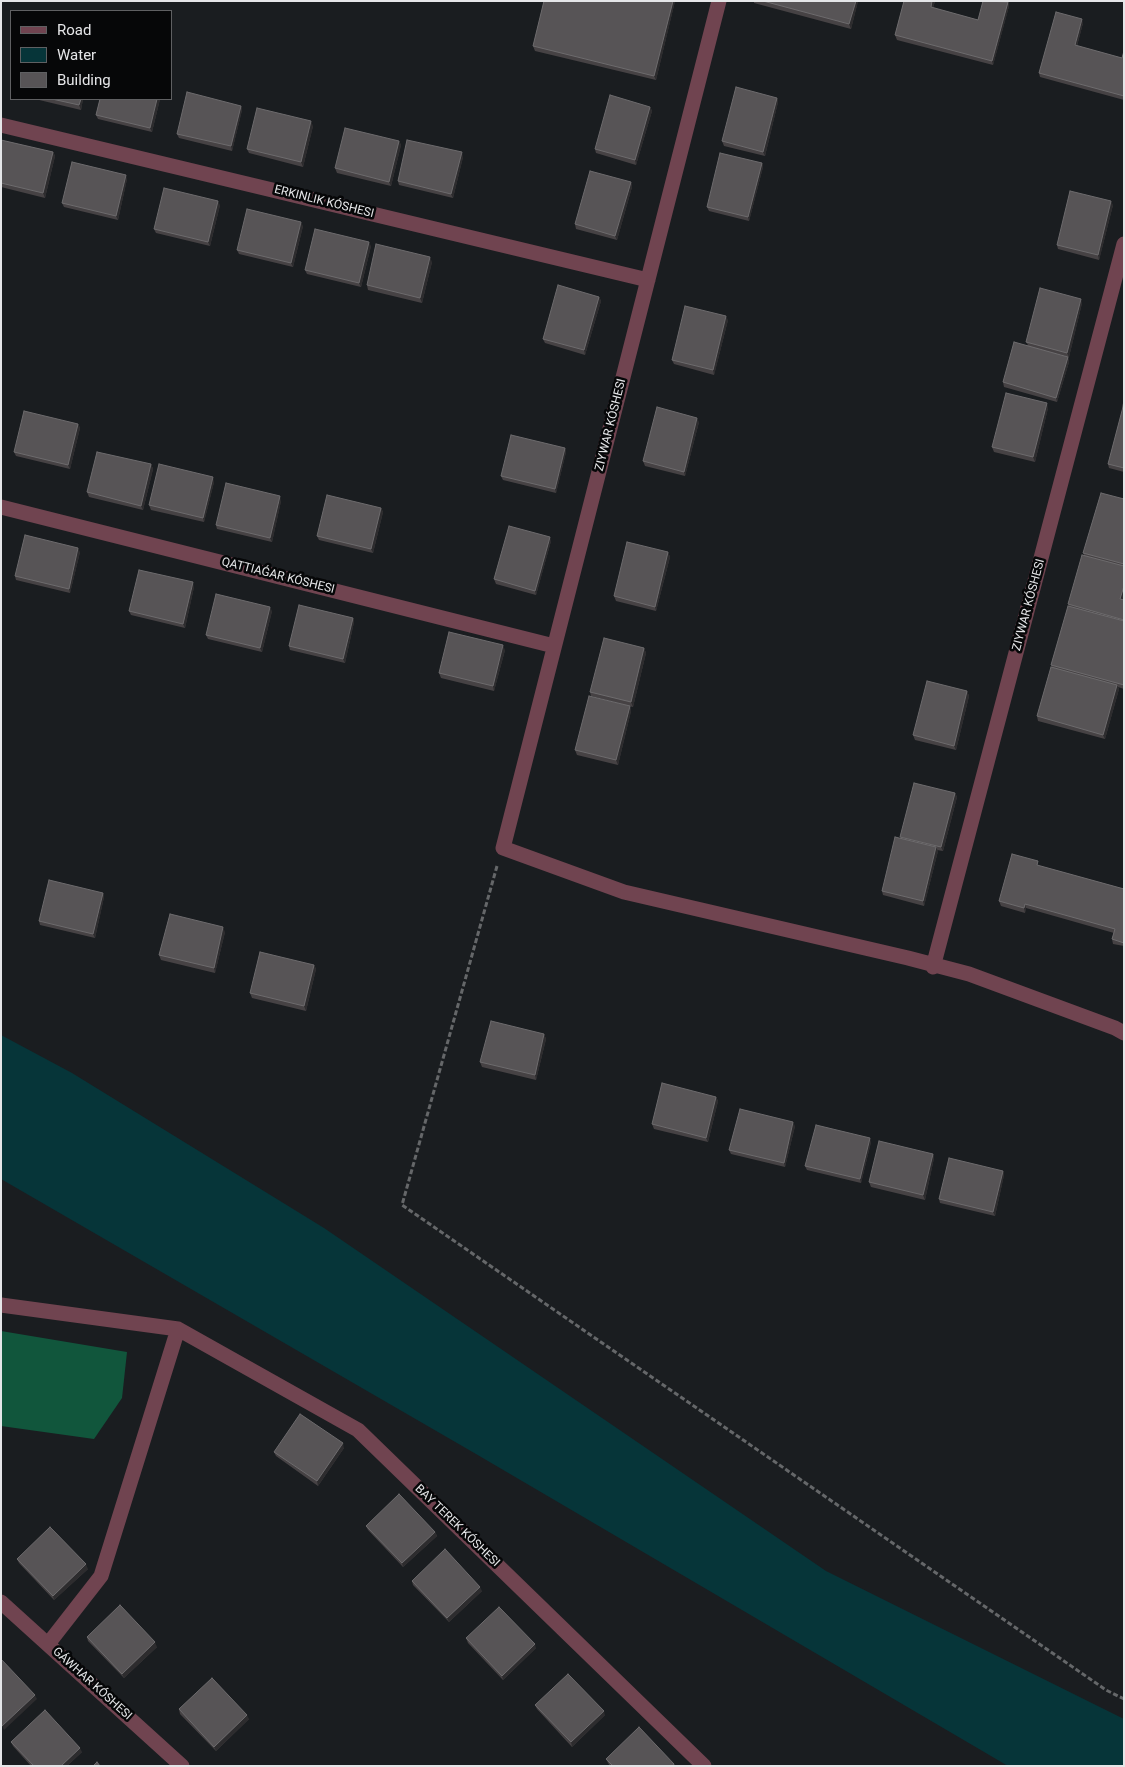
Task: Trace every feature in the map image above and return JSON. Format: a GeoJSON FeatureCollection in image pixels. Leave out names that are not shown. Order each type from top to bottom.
{"type":"FeatureCollection","features":[{"type":"Feature","properties":{"kind":"street","name":"ZIYWAR KÓSHESI"},"geometry":{"type":"LineString","coordinates":[[502,848],[719,1]]}},
{"type":"Feature","properties":{"kind":"street","name":"ERKINLIK KÓSHESI"},"geometry":{"type":"LineString","coordinates":[[1,124],[648,280]]}},
{"type":"Feature","properties":{"kind":"street","name":"ZIYWAR KÓSHESI"},"geometry":{"type":"LineString","coordinates":[[933,966],[1124,244]]}},
{"type":"Feature","properties":{"kind":"street"},"geometry":{"type":"LineString","coordinates":[[1,507],[554,646]]}},
{"type":"Feature","properties":{"kind":"street"},"geometry":{"type":"LineString","coordinates":[[502,848],[624,892],[908,958],[968,974],[1116,1028],[1124,1033]]}},
{"type":"Feature","properties":{"kind":"street"},"geometry":{"type":"LineString","coordinates":[[1,1305],[178,1329],[101,1576],[48,1644]]}},
{"type":"Feature","properties":{"kind":"street","name":"BAY TEREK KÓSHESI"},"geometry":{"type":"LineString","coordinates":[[178,1329],[358,1430],[704,1766]]}},
{"type":"Feature","properties":{"kind":"street","name":"GÁWHAR KÓSHESI"},"geometry":{"type":"LineString","coordinates":[[1,1602],[182,1766]]}},
{"type":"Feature","properties":{"kind":"path"},"geometry":{"type":"LineString","coordinates":[[502,848],[402,1205],[1106,1690],[1124,1699]]}},
{"type":"Feature","properties":{"kind":"green space"},"geometry":{"type":"Polygon","coordinates":[[[1,1331],[127,1352],[122,1398],[94,1439],[1,1426],[1,1331]]]}},
{"type":"Feature","properties":{"kind":"water"},"geometry":{"type":"Polygon","coordinates":[[[1,1035],[72,1073],[324,1228],[826,1571],[1124,1719],[1124,1766],[1008,1766],[476,1454],[1,1179],[1,1035]]]}},
{"type":"Feature","properties":{"kind":"building"},"geometry":{"type":"Polygon","coordinates":[[[544,1],[673,1],[654,76],[533,46],[544,1]]]}},
{"type":"Feature","properties":{"kind":"building"},"geometry":{"type":"Polygon","coordinates":[[[763,1],[856,1],[849,24],[763,1]]]}},
{"type":"Feature","properties":{"kind":"building"},"geometry":{"type":"Polygon","coordinates":[[[904,1],[932,1],[931,7],[978,20],[983,1],[1008,2],[992,61],[895,35],[904,1]]]}},
{"type":"Feature","properties":{"kind":"building"},"geometry":{"type":"Polygon","coordinates":[[[1056,12],[1082,19],[1075,45],[1122,58],[1124,51],[1124,96],[1039,73],[1056,12]]]}},
{"type":"Feature","properties":{"kind":"building"},"geometry":{"type":"Polygon","coordinates":[[[736,87],[777,98],[763,152],[722,141],[736,87]]]}},
{"type":"Feature","properties":{"kind":"building"},"geometry":{"type":"Polygon","coordinates":[[[187,92],[241,106],[231,146],[177,134],[187,92]]]}},
{"type":"Feature","properties":{"kind":"building"},"geometry":{"type":"Polygon","coordinates":[[[610,95],[650,107],[635,160],[595,149],[610,95]]]}},
{"type":"Feature","properties":{"kind":"building"},"geometry":{"type":"Polygon","coordinates":[[[56,100],[81,100],[79,105],[56,100]]]}},
{"type":"Feature","properties":{"kind":"building"},"geometry":{"type":"Polygon","coordinates":[[[100,100],[157,100],[150,128],[96,115],[100,100]]]}},
{"type":"Feature","properties":{"kind":"building"},"geometry":{"type":"Polygon","coordinates":[[[257,108],[311,121],[301,162],[247,149],[257,108]]]}},
{"type":"Feature","properties":{"kind":"building"},"geometry":{"type":"Polygon","coordinates":[[[345,128],[399,141],[389,182],[335,168],[345,128]]]}},
{"type":"Feature","properties":{"kind":"building"},"geometry":{"type":"Polygon","coordinates":[[[1,140],[53,152],[43,193],[1,183],[1,140]]]}},
{"type":"Feature","properties":{"kind":"building"},"geometry":{"type":"Polygon","coordinates":[[[407,140],[462,152],[451,194],[398,181],[407,140]]]}},
{"type":"Feature","properties":{"kind":"building"},"geometry":{"type":"Polygon","coordinates":[[[720,153],[762,163],[748,217],[707,207],[720,153]]]}},
{"type":"Feature","properties":{"kind":"building"},"geometry":{"type":"Polygon","coordinates":[[[72,162],[126,175],[116,216],[62,203],[72,162]]]}},
{"type":"Feature","properties":{"kind":"building"},"geometry":{"type":"Polygon","coordinates":[[[590,171],[631,182],[615,236],[575,224],[590,171]]]}},
{"type":"Feature","properties":{"kind":"building"},"geometry":{"type":"Polygon","coordinates":[[[164,188],[218,201],[208,242],[154,229],[164,188]]]}},
{"type":"Feature","properties":{"kind":"building"},"geometry":{"type":"Polygon","coordinates":[[[1070,191],[1111,201],[1098,255],[1057,245],[1070,191]]]}},
{"type":"Feature","properties":{"kind":"building"},"geometry":{"type":"Polygon","coordinates":[[[247,209],[301,222],[291,263],[237,250],[247,209]]]}},
{"type":"Feature","properties":{"kind":"building"},"geometry":{"type":"Polygon","coordinates":[[[315,229],[369,242],[359,283],[305,270],[315,229]]]}},
{"type":"Feature","properties":{"kind":"building"},"geometry":{"type":"Polygon","coordinates":[[[376,244],[430,257],[420,298],[367,285],[376,244]]]}},
{"type":"Feature","properties":{"kind":"building"},"geometry":{"type":"Polygon","coordinates":[[[558,285],[599,297],[584,350],[543,339],[558,285]]]}},
{"type":"Feature","properties":{"kind":"building"},"geometry":{"type":"Polygon","coordinates":[[[1040,288],[1081,299],[1067,353],[1026,342],[1040,288]]]}},
{"type":"Feature","properties":{"kind":"building"},"geometry":{"type":"Polygon","coordinates":[[[685,306],[726,316],[713,370],[672,360],[685,306]]]}},
{"type":"Feature","properties":{"kind":"building"},"geometry":{"type":"Polygon","coordinates":[[[1014,342],[1068,357],[1056,398],[1003,382],[1014,342]]]}},
{"type":"Feature","properties":{"kind":"building"},"geometry":{"type":"Polygon","coordinates":[[[1006,393],[1047,403],[1033,457],[992,447],[1006,393]]]}},
{"type":"Feature","properties":{"kind":"building"},"geometry":{"type":"Polygon","coordinates":[[[657,407],[697,418],[684,472],[643,461],[657,407]]]}},
{"type":"Feature","properties":{"kind":"building"},"geometry":{"type":"Polygon","coordinates":[[[1124,407],[1124,468],[1108,464],[1124,407]]]}},
{"type":"Feature","properties":{"kind":"building"},"geometry":{"type":"Polygon","coordinates":[[[24,411],[78,424],[68,465],[14,452],[24,411]]]}},
{"type":"Feature","properties":{"kind":"building"},"geometry":{"type":"Polygon","coordinates":[[[511,435],[565,448],[555,489],[501,476],[511,435]]]}},
{"type":"Feature","properties":{"kind":"building"},"geometry":{"type":"Polygon","coordinates":[[[97,452],[151,464],[141,506],[87,492],[97,452]]]}},
{"type":"Feature","properties":{"kind":"building"},"geometry":{"type":"Polygon","coordinates":[[[159,464],[213,477],[203,518],[149,505],[159,464]]]}},
{"type":"Feature","properties":{"kind":"building"},"geometry":{"type":"Polygon","coordinates":[[[226,483],[280,496],[270,538],[216,525],[226,483]]]}},
{"type":"Feature","properties":{"kind":"building"},"geometry":{"type":"Polygon","coordinates":[[[1101,493],[1124,499],[1124,564],[1083,553],[1101,493]]]}},
{"type":"Feature","properties":{"kind":"building"},"geometry":{"type":"Polygon","coordinates":[[[327,495],[381,508],[371,549],[317,536],[327,495]]]}},
{"type":"Feature","properties":{"kind":"building"},"geometry":{"type":"Polygon","coordinates":[[[509,526],[550,537],[535,591],[494,579],[509,526]]]}},
{"type":"Feature","properties":{"kind":"building"},"geometry":{"type":"Polygon","coordinates":[[[25,535],[78,548],[69,589],[15,576],[25,535]]]}},
{"type":"Feature","properties":{"kind":"building"},"geometry":{"type":"Polygon","coordinates":[[[627,542],[668,552],[655,607],[614,596],[627,542]]]}},
{"type":"Feature","properties":{"kind":"building"},"geometry":{"type":"Polygon","coordinates":[[[1082,555],[1124,566],[1124,586],[1120,599],[1124,600],[1124,620],[1068,604],[1082,555]]]}},
{"type":"Feature","properties":{"kind":"building"},"geometry":{"type":"Polygon","coordinates":[[[139,570],[193,582],[183,624],[129,611],[139,570]]]}},
{"type":"Feature","properties":{"kind":"building"},"geometry":{"type":"Polygon","coordinates":[[[216,594],[270,607],[260,648],[206,635],[216,594]]]}},
{"type":"Feature","properties":{"kind":"building"},"geometry":{"type":"Polygon","coordinates":[[[299,605],[353,618],[343,659],[289,646],[299,605]]]}},
{"type":"Feature","properties":{"kind":"building"},"geometry":{"type":"Polygon","coordinates":[[[1068,606],[1124,621],[1124,685],[1051,665],[1068,606]]]}},
{"type":"Feature","properties":{"kind":"building"},"geometry":{"type":"Polygon","coordinates":[[[449,632],[503,645],[493,686],[439,673],[449,632]]]}},
{"type":"Feature","properties":{"kind":"building"},"geometry":{"type":"Polygon","coordinates":[[[604,638],[644,648],[631,702],[590,692],[604,638]]]}},
{"type":"Feature","properties":{"kind":"building"},"geometry":{"type":"Polygon","coordinates":[[[1051,667],[1117,685],[1103,735],[1037,716],[1051,667]]]}},
{"type":"Feature","properties":{"kind":"building"},"geometry":{"type":"Polygon","coordinates":[[[927,681],[967,691],[954,746],[913,735],[927,681]]]}},
{"type":"Feature","properties":{"kind":"building"},"geometry":{"type":"Polygon","coordinates":[[[589,696],[630,706],[616,760],[575,750],[589,696]]]}},
{"type":"Feature","properties":{"kind":"building"},"geometry":{"type":"Polygon","coordinates":[[[914,783],[955,793],[941,847],[900,837],[914,783]]]}},
{"type":"Feature","properties":{"kind":"building"},"geometry":{"type":"Polygon","coordinates":[[[895,837],[936,847],[923,901],[882,891],[895,837]]]}},
{"type":"Feature","properties":{"kind":"building"},"geometry":{"type":"Polygon","coordinates":[[[1012,854],[1038,861],[1037,865],[1124,889],[1124,943],[1112,939],[1115,929],[1025,904],[1024,908],[999,901],[1012,854]]]}},
{"type":"Feature","properties":{"kind":"building"},"geometry":{"type":"Polygon","coordinates":[[[49,880],[103,893],[93,934],[39,921],[49,880]]]}},
{"type":"Feature","properties":{"kind":"building"},"geometry":{"type":"Polygon","coordinates":[[[170,914],[223,927],[214,968],[159,955],[170,914]]]}},
{"type":"Feature","properties":{"kind":"building"},"geometry":{"type":"Polygon","coordinates":[[[260,952],[314,965],[304,1006],[250,993],[260,952]]]}},
{"type":"Feature","properties":{"kind":"building"},"geometry":{"type":"Polygon","coordinates":[[[491,1021],[544,1034],[535,1075],[480,1062],[491,1021]]]}},
{"type":"Feature","properties":{"kind":"building"},"geometry":{"type":"Polygon","coordinates":[[[662,1083],[716,1097],[706,1138],[652,1124],[662,1083]]]}},
{"type":"Feature","properties":{"kind":"building"},"geometry":{"type":"Polygon","coordinates":[[[740,1109],[793,1122],[784,1163],[729,1150],[740,1109]]]}},
{"type":"Feature","properties":{"kind":"building"},"geometry":{"type":"Polygon","coordinates":[[[816,1125],[870,1138],[860,1179],[805,1166],[816,1125]]]}},
{"type":"Feature","properties":{"kind":"building"},"geometry":{"type":"Polygon","coordinates":[[[879,1141],[933,1154],[923,1195],[869,1182],[879,1141]]]}},
{"type":"Feature","properties":{"kind":"building"},"geometry":{"type":"Polygon","coordinates":[[[949,1158],[1003,1171],[993,1212],[939,1199],[949,1158]]]}},
{"type":"Feature","properties":{"kind":"building"},"geometry":{"type":"Polygon","coordinates":[[[300,1414],[343,1443],[317,1481],[274,1452],[300,1414]]]}},
{"type":"Feature","properties":{"kind":"building"},"geometry":{"type":"Polygon","coordinates":[[[399,1494],[435,1532],[402,1563],[366,1526],[399,1494]]]}},
{"type":"Feature","properties":{"kind":"building"},"geometry":{"type":"Polygon","coordinates":[[[50,1527],[86,1564],[53,1596],[17,1559],[50,1527]]]}},
{"type":"Feature","properties":{"kind":"building"},"geometry":{"type":"Polygon","coordinates":[[[445,1549],[480,1587],[447,1618],[412,1581],[445,1549]]]}},
{"type":"Feature","properties":{"kind":"building"},"geometry":{"type":"Polygon","coordinates":[[[120,1605],[155,1642],[122,1674],[87,1637],[120,1605]]]}},
{"type":"Feature","properties":{"kind":"building"},"geometry":{"type":"Polygon","coordinates":[[[499,1607],[535,1644],[502,1676],[466,1638],[499,1607]]]}},
{"type":"Feature","properties":{"kind":"building"},"geometry":{"type":"Polygon","coordinates":[[[1,1659],[35,1695],[2,1726],[1,1725],[1,1659]]]}},
{"type":"Feature","properties":{"kind":"building"},"geometry":{"type":"Polygon","coordinates":[[[568,1674],[604,1711],[571,1742],[535,1705],[568,1674]]]}},
{"type":"Feature","properties":{"kind":"building"},"geometry":{"type":"Polygon","coordinates":[[[212,1678],[247,1715],[214,1747],[179,1709],[212,1678]]]}},
{"type":"Feature","properties":{"kind":"building"},"geometry":{"type":"Polygon","coordinates":[[[45,1710],[80,1748],[61,1766],[34,1766],[11,1742],[45,1710]]]}},
{"type":"Feature","properties":{"kind":"building"},"geometry":{"type":"Polygon","coordinates":[[[639,1727],[674,1764],[673,1766],[613,1766],[606,1759],[639,1727]]]}}]}
